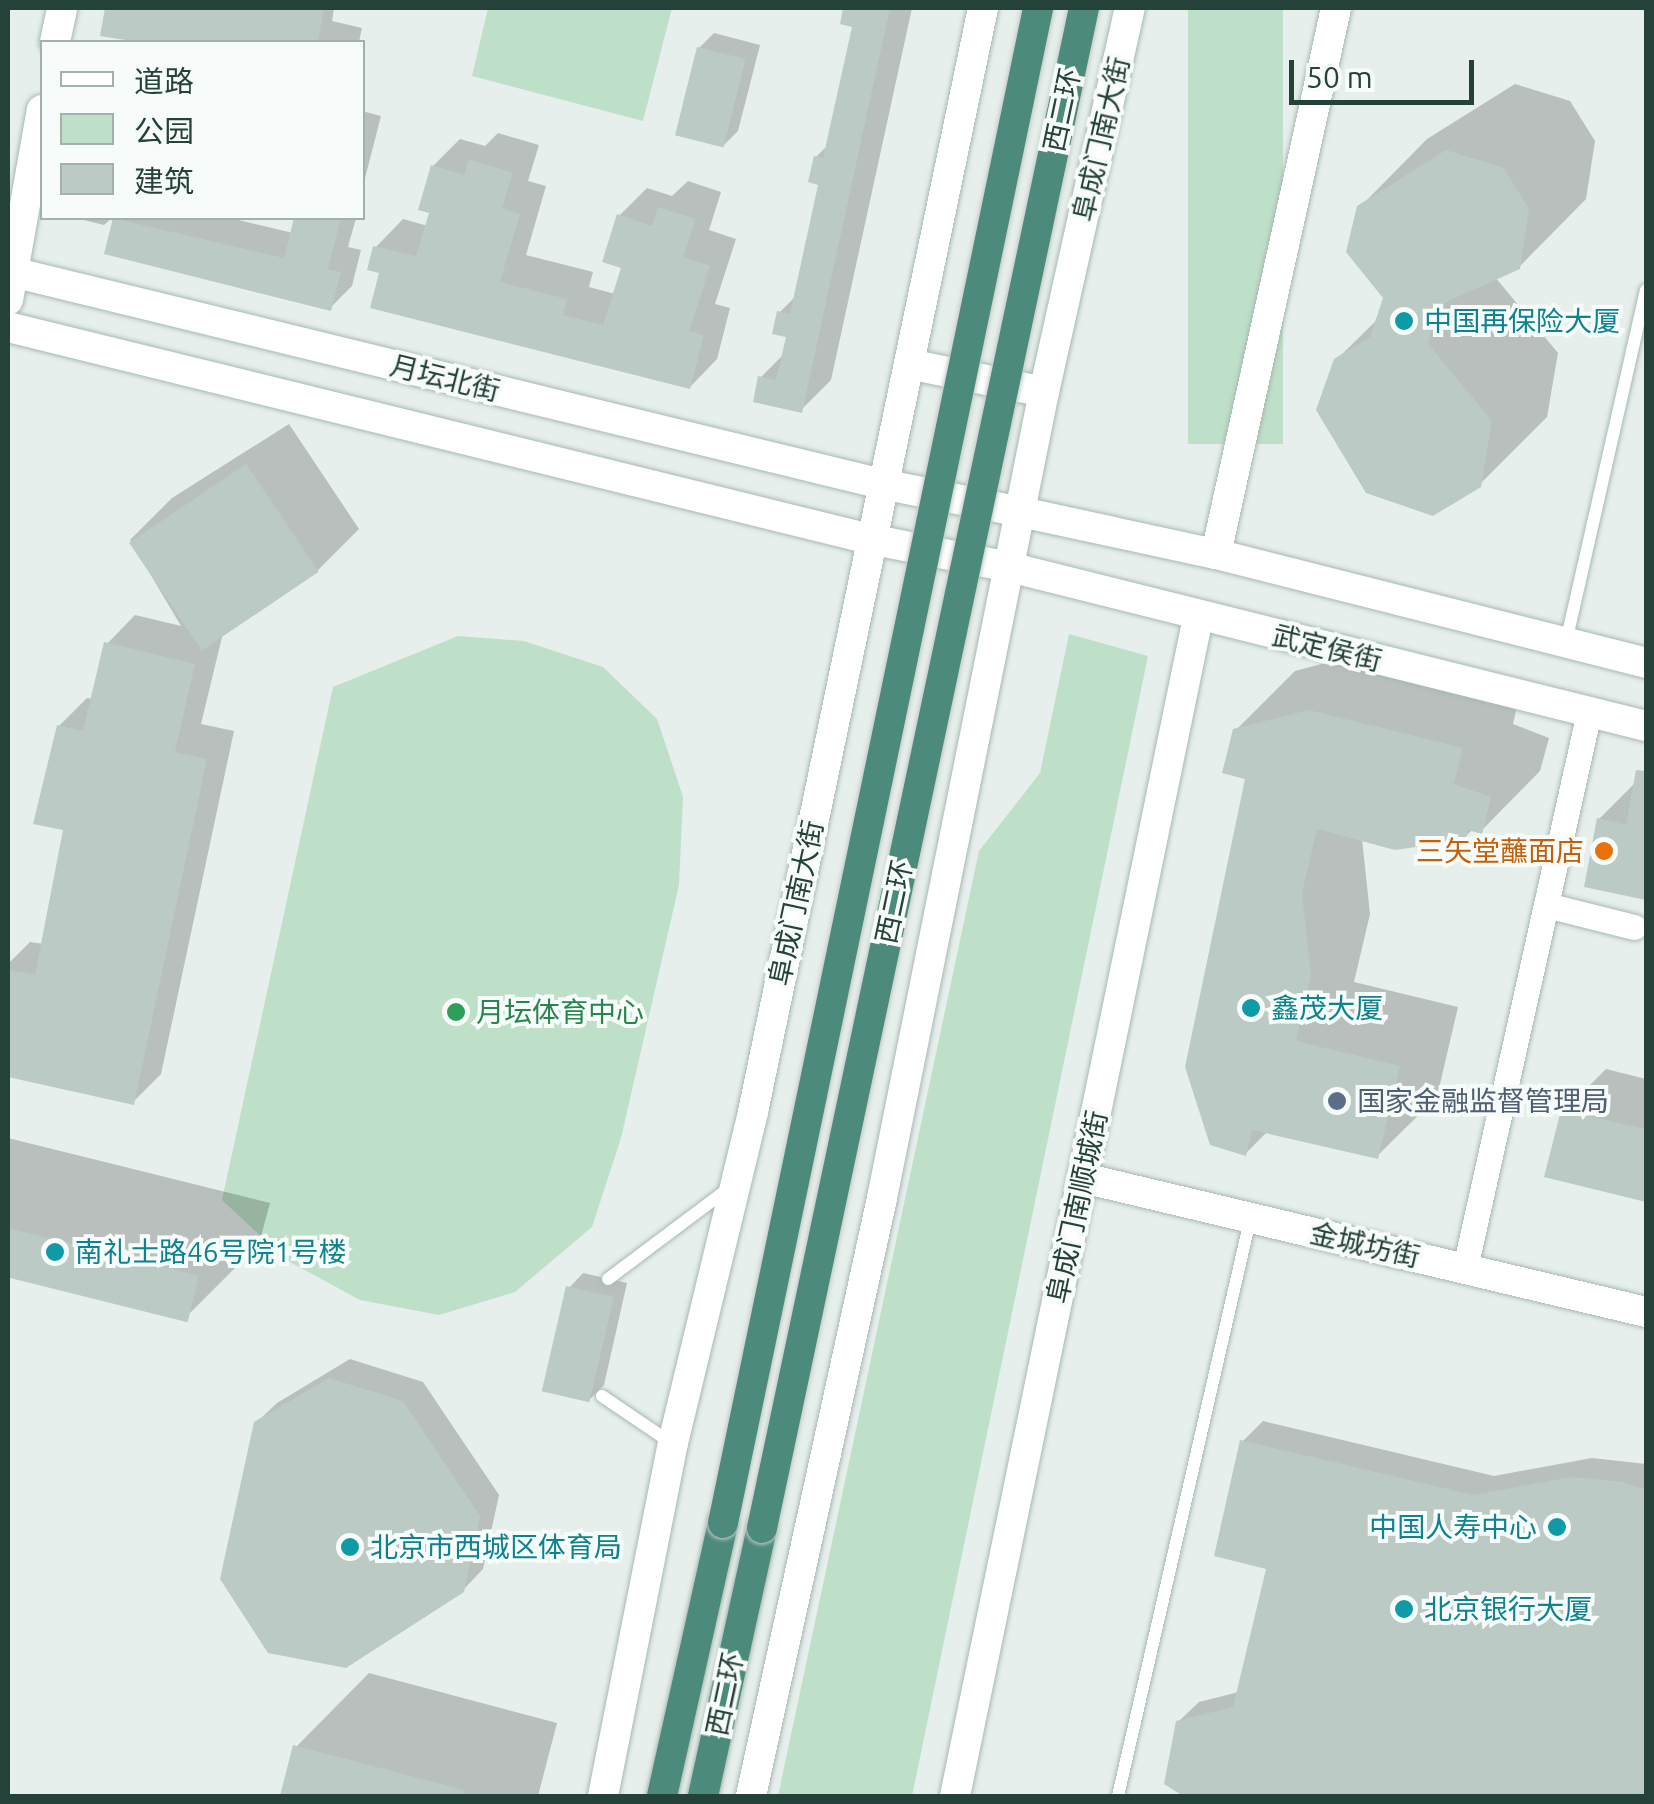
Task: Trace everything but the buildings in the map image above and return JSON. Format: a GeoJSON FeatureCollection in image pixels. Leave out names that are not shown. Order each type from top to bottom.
{"type":"FeatureCollection","features":[{"type":"Feature","properties":{"kind":"highway","name":"西二环"},"geometry":{"type":"LineString","coordinates":[[662,1796],[724,1523],[1038,8]]}},
{"type":"Feature","properties":{"kind":"highway","name":"西二环"},"geometry":{"type":"LineString","coordinates":[[702,1796],[1084,8]]}},
{"type":"Feature","properties":{"kind":"street"},"geometry":{"type":"LineString","coordinates":[[56,40],[62,8]]}},
{"type":"Feature","properties":{"kind":"street","name":"阜成门南大街"},"geometry":{"type":"LineString","coordinates":[[602,1796],[672,1444],[735,1184],[983,8]]}},
{"type":"Feature","properties":{"kind":"street","name":"阜成门南大街"},"geometry":{"type":"LineString","coordinates":[[751,1796],[882,1198],[1044,392],[1130,8]]}},
{"type":"Feature","properties":{"kind":"street"},"geometry":{"type":"LineString","coordinates":[[1216,554],[1336,8]]}},
{"type":"Feature","properties":{"kind":"street"},"geometry":{"type":"LineString","coordinates":[[9,281],[40,120]]}},
{"type":"Feature","properties":{"kind":"street","name":"月坛北街"},"geometry":{"type":"LineString","coordinates":[[9,281],[882,484],[1021,512]]}},
{"type":"Feature","properties":{"kind":"street","name":"月坛北街"},"geometry":{"type":"LineString","coordinates":[[8,327],[870,539],[1009,567]]}},
{"type":"Feature","properties":{"kind":"street"},"geometry":{"type":"LineString","coordinates":[[909,364],[1044,392]]}},
{"type":"Feature","properties":{"kind":"street"},"geometry":{"type":"LineString","coordinates":[[1021,512],[1216,554],[1646,663]]}},
{"type":"Feature","properties":{"kind":"street","name":"武定侯街"},"geometry":{"type":"LineString","coordinates":[[1009,567],[1646,726]]}},
{"type":"Feature","properties":{"kind":"street","name":"阜成门南顺城街"},"geometry":{"type":"LineString","coordinates":[[955,1796],[1198,616]]}},
{"type":"Feature","properties":{"kind":"street"},"geometry":{"type":"LineString","coordinates":[[1465,1268],[1589,712]]}},
{"type":"Feature","properties":{"kind":"street"},"geometry":{"type":"LineString","coordinates":[[1546,905],[1634,927]]}},
{"type":"Feature","properties":{"kind":"street","name":"金城坊街"},"geometry":{"type":"LineString","coordinates":[[1083,1178],[1646,1312]]}},
{"type":"Feature","properties":{"kind":"lane"},"geometry":{"type":"LineString","coordinates":[[1566,642],[1646,290]]}},
{"type":"Feature","properties":{"kind":"lane"},"geometry":{"type":"LineString","coordinates":[[608,1279],[735,1184]]}},
{"type":"Feature","properties":{"kind":"lane"},"geometry":{"type":"LineString","coordinates":[[1118,1796],[1250,1218]]}},
{"type":"Feature","properties":{"kind":"lane"},"geometry":{"type":"LineString","coordinates":[[602,1396],[672,1444]]}},
{"type":"Feature","properties":{"kind":"green space"},"geometry":{"type":"Polygon","coordinates":[[[488,8],[672,8],[643,121],[472,76],[488,8]]]}},
{"type":"Feature","properties":{"kind":"green space"},"geometry":{"type":"Polygon","coordinates":[[[1188,8],[1283,8],[1283,444],[1188,444],[1188,8]]]}},
{"type":"Feature","properties":{"kind":"green space"},"geometry":{"type":"Polygon","coordinates":[[[1069,634],[1148,656],[912,1796],[778,1796],[979,851],[1040,773],[1069,634]]]}},
{"type":"Feature","properties":{"kind":"green space","name":"月坛体育中心"},"geometry":{"type":"Polygon","coordinates":[[[458,636],[524,641],[603,667],[657,719],[683,797],[679,885],[621,1138],[592,1227],[515,1292],[439,1315],[360,1300],[288,1261],[222,1200],[333,687],[458,636]]]}},
{"type":"Feature","properties":{"kind":"place","name":"中国再保险大厦"},"geometry":{"type":"Point","coordinates":[1404,321]}},
{"type":"Feature","properties":{"kind":"place","name":"三矢堂蘸面店"},"geometry":{"type":"Point","coordinates":[1604,851]}},
{"type":"Feature","properties":{"kind":"place","name":"鑫茂大厦"},"geometry":{"type":"Point","coordinates":[1251,1008]}},
{"type":"Feature","properties":{"kind":"place","name":"月坛体育中心"},"geometry":{"type":"Point","coordinates":[456,1012]}},
{"type":"Feature","properties":{"kind":"place","name":"国家金融监督管理局"},"geometry":{"type":"Point","coordinates":[1337,1101]}},
{"type":"Feature","properties":{"kind":"place","name":"南礼士路46号院1号楼"},"geometry":{"type":"Point","coordinates":[55,1252]}},
{"type":"Feature","properties":{"kind":"place","name":"中国人寿中心"},"geometry":{"type":"Point","coordinates":[1557,1527]}},
{"type":"Feature","properties":{"kind":"place","name":"北京市西城区体育局"},"geometry":{"type":"Point","coordinates":[350,1547]}},
{"type":"Feature","properties":{"kind":"place","name":"北京银行大厦"},"geometry":{"type":"Point","coordinates":[1404,1609]}}]}
